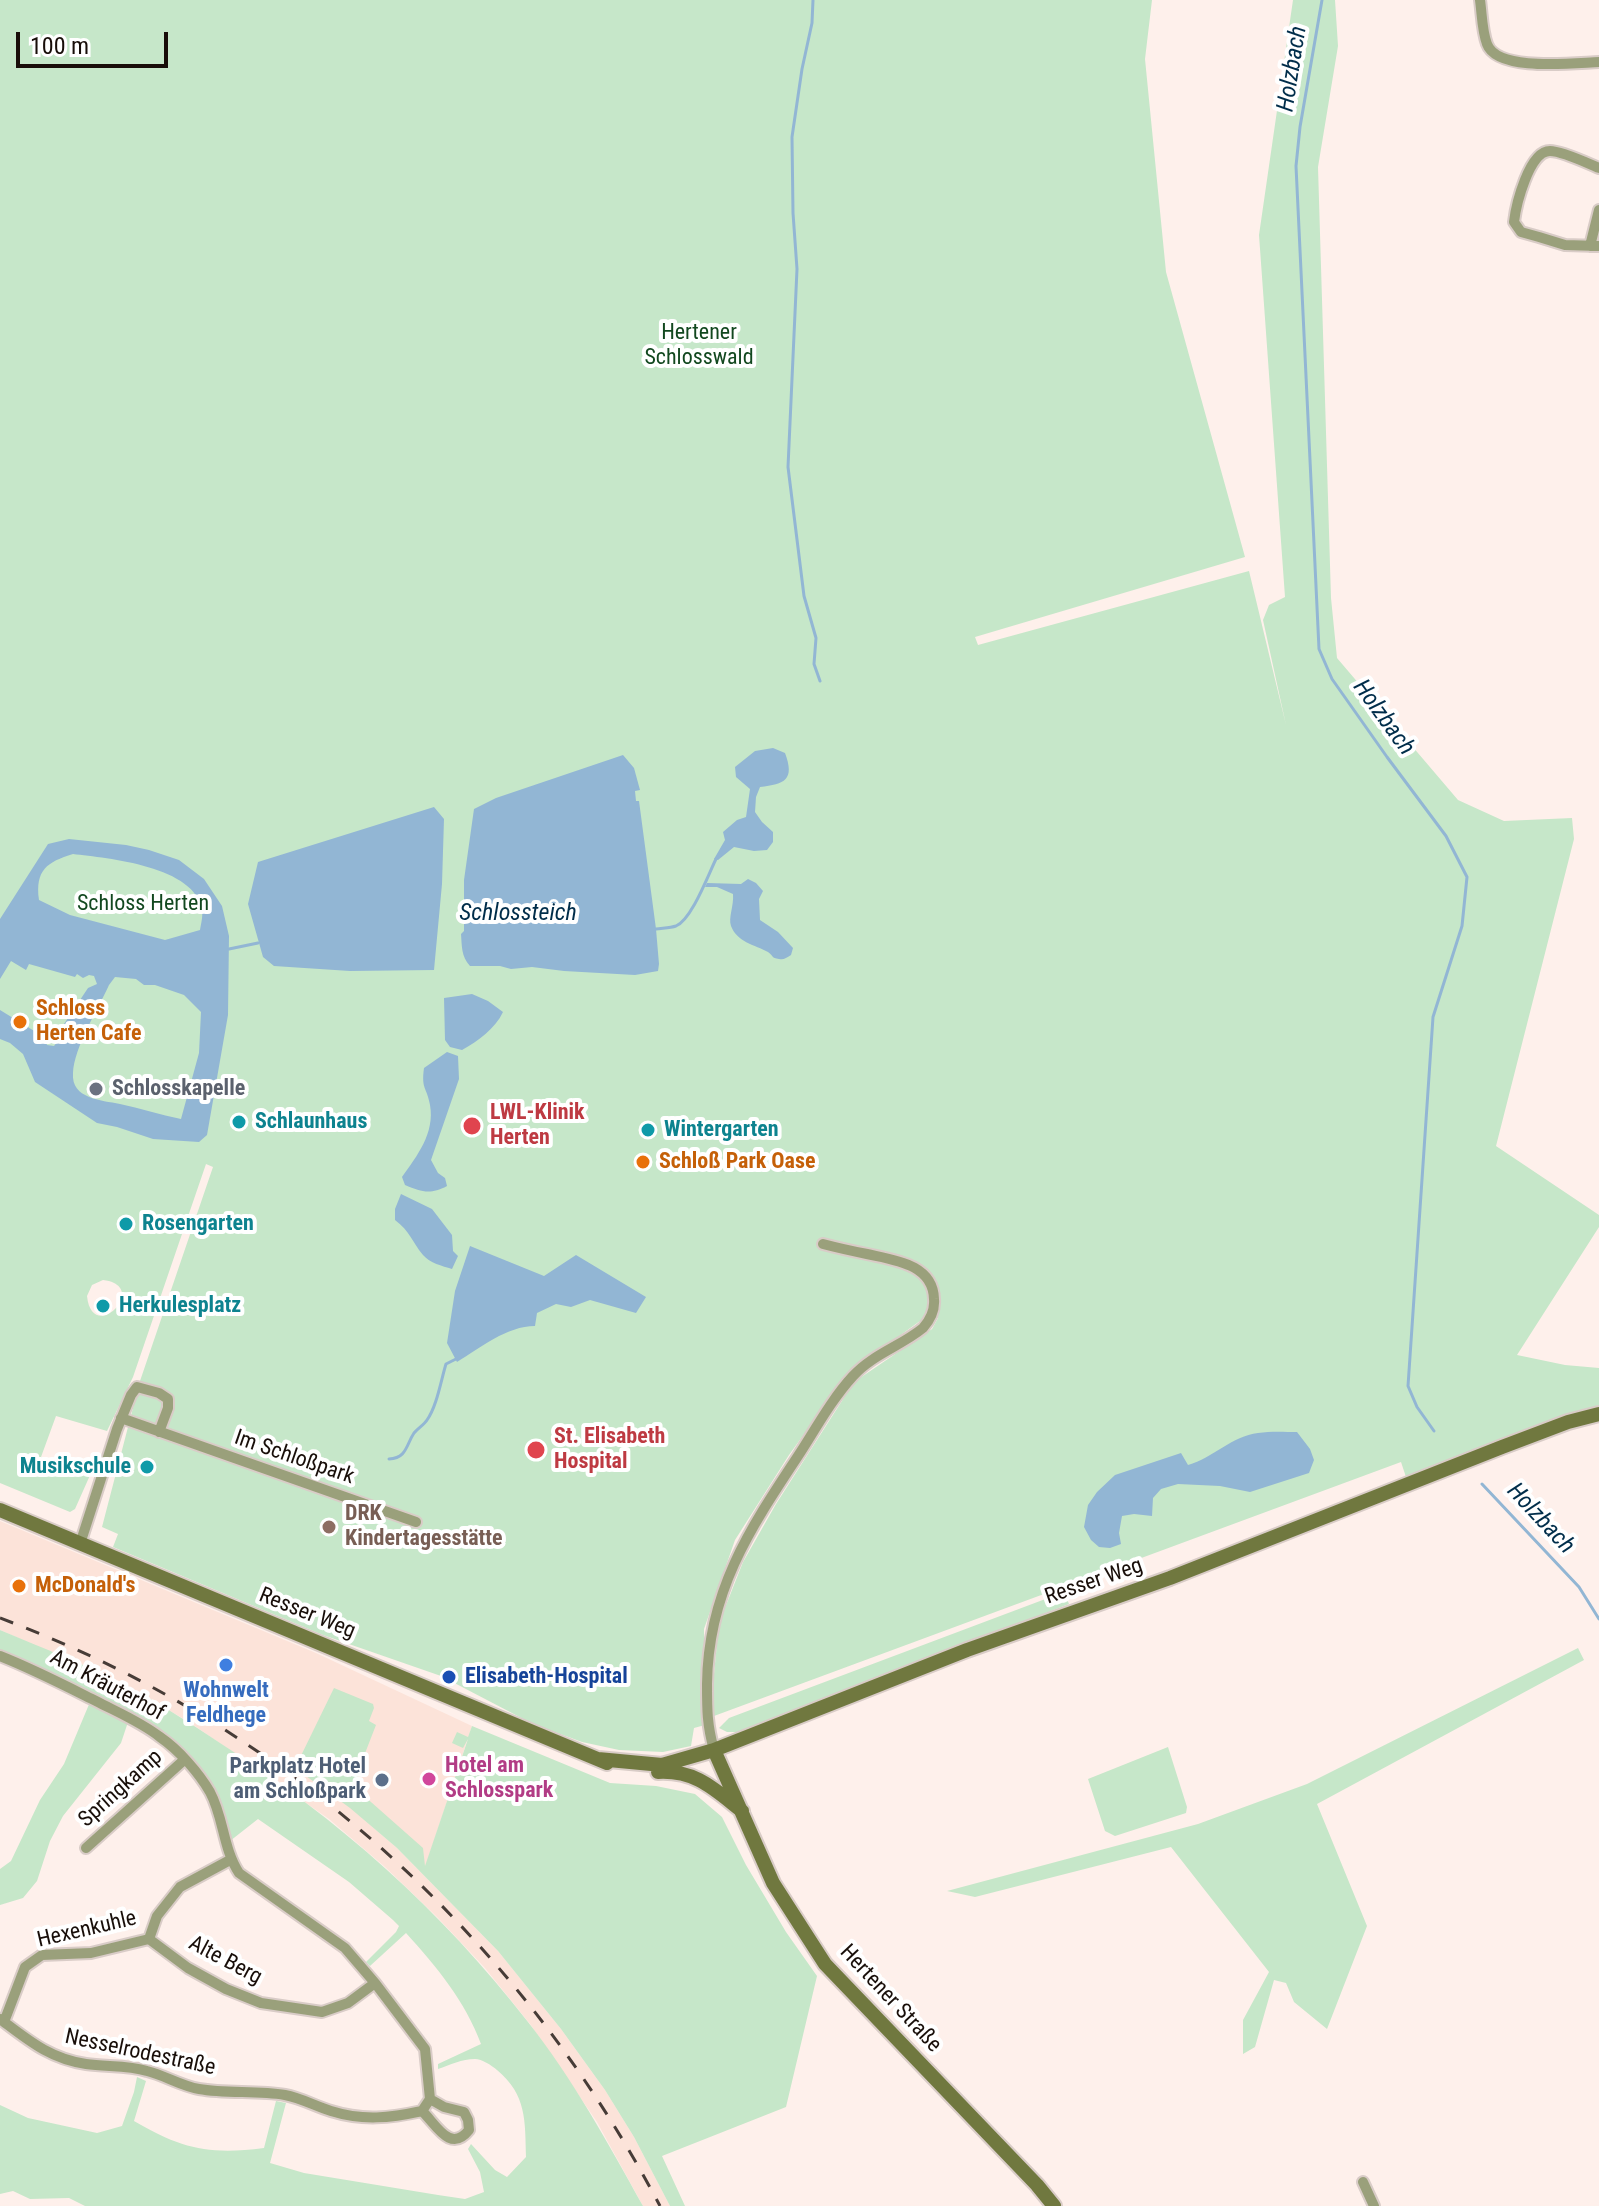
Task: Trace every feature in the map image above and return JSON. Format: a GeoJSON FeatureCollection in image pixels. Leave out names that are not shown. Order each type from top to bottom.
{"type":"FeatureCollection","features":[{"type":"Feature","properties":{"kind":"main road","name":"Resser Weg"},"geometry":{"type":"LineString","coordinates":[[598,1759],[662,1765],[714,1750],[967,1650],[1170,1578],[1515,1442],[1599,1414]]}},
{"type":"Feature","properties":{"kind":"main road","name":"Resser Weg"},"geometry":{"type":"LineString","coordinates":[[0,1510],[623,1770],[648,1773],[672,1771],[697,1777],[742,1811]]}},
{"type":"Feature","properties":{"kind":"main road","name":"Hertener Straße"},"geometry":{"type":"LineString","coordinates":[[714,1750],[773,1883],[825,1964],[1054,2206]]}},
{"type":"Feature","properties":{"kind":"street"},"geometry":{"type":"LineString","coordinates":[[1480,0],[1487,45],[1495,56],[1509,62],[1599,62]]}},
{"type":"Feature","properties":{"kind":"street"},"geometry":{"type":"LineString","coordinates":[[1599,168],[1551,151],[1541,154],[1532,163],[1514,222],[1521,232],[1565,245],[1595,246],[1599,210]]}},
{"type":"Feature","properties":{"kind":"street"},"geometry":{"type":"LineString","coordinates":[[714,1750],[707,1723],[710,1645],[719,1599],[742,1544],[815,1429],[853,1376],[877,1355],[923,1328],[934,1306],[932,1287],[926,1276],[911,1265],[823,1244]]}},
{"type":"Feature","properties":{"kind":"street"},"geometry":{"type":"LineString","coordinates":[[80,1544],[121,1418],[137,1387],[168,1399],[159,1432]]}},
{"type":"Feature","properties":{"kind":"street","name":"Im Schloßpark"},"geometry":{"type":"LineString","coordinates":[[121,1418],[416,1522]]}},
{"type":"Feature","properties":{"kind":"street","name":"Am Kräuterhof"},"geometry":{"type":"LineString","coordinates":[[0,1656],[124,1715],[161,1737],[202,1780],[211,1794],[230,1860]]}},
{"type":"Feature","properties":{"kind":"street","name":"Springkamp"},"geometry":{"type":"LineString","coordinates":[[86,1848],[184,1760]]}},
{"type":"Feature","properties":{"kind":"street"},"geometry":{"type":"LineString","coordinates":[[230,1860],[239,1873],[345,1948],[375,1983],[425,2049],[430,2099],[422,2111],[443,2136],[455,2140],[463,2138],[469,2130],[464,2112],[444,2107],[430,2099]]}},
{"type":"Feature","properties":{"kind":"street","name":"Hexenkuhle"},"geometry":{"type":"LineString","coordinates":[[2,2021],[25,1967],[42,1955],[91,1953],[149,1939],[157,1916],[180,1887],[230,1860]]}},
{"type":"Feature","properties":{"kind":"street","name":"Alte Berg"},"geometry":{"type":"LineString","coordinates":[[149,1939],[201,1975],[261,2003],[322,2012],[348,2003],[375,1983]]}},
{"type":"Feature","properties":{"kind":"street","name":"Nesselrodestraße"},"geometry":{"type":"LineString","coordinates":[[2,2021],[33,2045],[53,2055],[83,2064],[146,2070],[198,2089],[285,2095],[352,2117],[369,2119],[422,2111]]}},
{"type":"Feature","properties":{"kind":"street"},"geometry":{"type":"LineString","coordinates":[[1363,2182],[1374,2206]]}},
{"type":"Feature","properties":{"kind":"shaded area"},"geometry":{"type":"Polygon","coordinates":[[[0,1521],[316,1653],[472,1726],[425,1868],[362,1818],[397,1848],[498,1951],[561,2029],[634,2137],[670,2206],[643,2206],[597,2122],[530,2024],[485,1968],[385,1867],[329,1819],[189,1722],[127,1686],[0,1630],[0,1521]]]}},
{"type":"Feature","properties":{"kind":"green space"},"geometry":{"type":"Polygon","coordinates":[[[0,0],[1152,0],[1145,59],[1166,272],[1245,557],[975,637],[978,645],[1249,571],[1286,725],[1263,620],[1269,605],[1285,597],[1259,235],[1293,0],[1335,0],[1338,46],[1318,167],[1331,598],[1337,658],[1458,800],[1504,821],[1572,818],[1574,839],[1496,1146],[1599,1215],[1599,1227],[1517,1355],[1599,1368],[1599,1405],[1407,1480],[1401,1462],[714,1716],[713,1684],[719,1623],[743,1562],[854,1382],[932,1329],[938,1318],[920,1321],[848,1373],[789,1455],[735,1540],[704,1629],[705,1725],[694,1728],[691,1746],[663,1752],[619,1750],[582,1742],[533,1724],[441,1676],[323,1635],[113,1547],[118,1534],[102,1527],[140,1381],[213,1167],[206,1164],[133,1377],[107,1431],[56,1416],[41,1457],[91,1473],[75,1509],[70,1512],[0,1483],[0,0]],[[103,1280],[92,1285],[87,1296],[91,1310],[98,1315],[115,1309],[121,1301],[122,1292],[117,1284],[103,1280]]]}},
{"type":"Feature","properties":{"kind":"green space"},"geometry":{"type":"Polygon","coordinates":[[[1064,1592],[1069,1604],[737,1732],[719,1728],[729,1718],[1064,1592]]]}},
{"type":"Feature","properties":{"kind":"green space"},"geometry":{"type":"Polygon","coordinates":[[[0,1630],[112,1678],[174,1713],[264,1772],[386,1869],[460,1942],[528,2022],[575,2089],[643,2206],[85,2206],[69,2198],[30,2199],[13,2191],[0,2194],[0,2105],[28,2118],[97,2133],[122,2126],[137,2077],[146,2081],[134,2121],[167,2138],[196,2148],[227,2151],[264,2148],[276,2101],[286,2103],[270,2163],[304,2173],[465,2199],[484,2192],[480,2172],[468,2149],[471,2144],[495,2170],[507,2177],[526,2157],[522,2109],[507,2079],[478,2059],[438,2069],[438,2064],[481,2044],[467,2013],[449,1985],[406,1933],[370,1966],[366,1962],[399,1926],[393,1920],[349,1882],[258,1819],[230,1841],[213,1789],[188,1755],[166,1736],[110,1702],[0,1651],[0,1630]]]}},
{"type":"Feature","properties":{"kind":"green space"},"geometry":{"type":"Polygon","coordinates":[[[1578,1648],[1584,1660],[1317,1804],[1367,1926],[1327,2029],[1294,2002],[1286,1983],[1274,1980],[1255,2047],[1243,2054],[1243,2020],[1269,1972],[1171,1847],[975,1897],[947,1891],[1198,1824],[1307,1784],[1578,1648]]]}},
{"type":"Feature","properties":{"kind":"green space"},"geometry":{"type":"Polygon","coordinates":[[[334,1688],[373,1704],[369,1721],[376,1725],[354,1787],[423,1848],[425,1866],[468,1739],[463,1748],[452,1743],[457,1732],[468,1737],[472,1726],[610,1783],[656,1786],[695,1794],[722,1817],[786,1932],[817,1976],[786,2107],[662,2156],[685,2206],[670,2206],[605,2090],[498,1951],[397,1848],[350,1808],[295,1768],[334,1688]]]}},
{"type":"Feature","properties":{"kind":"green space"},"geometry":{"type":"Polygon","coordinates":[[[90,1702],[128,1722],[121,1743],[63,1816],[50,1841],[37,1881],[23,1898],[0,1905],[0,1869],[11,1861],[40,1800],[64,1764],[90,1702]]]}},
{"type":"Feature","properties":{"kind":"green space"},"geometry":{"type":"Polygon","coordinates":[[[1168,1747],[1187,1807],[1186,1813],[1115,1836],[1105,1831],[1088,1779],[1168,1747]]]}},
{"type":"Feature","properties":{"kind":"water"},"geometry":{"type":"Polygon","coordinates":[[[773,748],[785,753],[788,775],[782,782],[760,787],[755,812],[773,832],[773,842],[767,850],[734,847],[718,860],[714,859],[725,840],[723,832],[737,820],[746,817],[750,789],[736,777],[735,767],[755,751],[773,748]]]}},
{"type":"Feature","properties":{"kind":"water","name":"Schlossteich"},"geometry":{"type":"Polygon","coordinates":[[[623,755],[634,768],[640,790],[635,791],[636,801],[639,801],[656,929],[658,971],[635,975],[470,966],[463,955],[461,934],[464,931],[464,880],[474,809],[496,798],[623,755]]]}},
{"type":"Feature","properties":{"kind":"water","name":"Schlossteich"},"geometry":{"type":"Polygon","coordinates":[[[434,807],[444,819],[434,970],[350,971],[274,966],[263,957],[248,904],[258,862],[434,807]]]}},
{"type":"Feature","properties":{"kind":"water"},"geometry":{"type":"Polygon","coordinates":[[[69,839],[126,845],[179,860],[204,879],[222,906],[229,936],[228,1015],[207,1135],[199,1142],[153,1139],[97,1123],[35,1082],[23,1054],[0,1039],[0,1010],[44,1037],[47,1045],[54,1046],[56,1036],[88,988],[97,984],[94,976],[83,978],[77,974],[75,977],[29,964],[26,970],[11,961],[0,979],[0,919],[48,844],[69,839]],[[73,854],[56,860],[41,874],[39,900],[70,915],[165,940],[200,930],[202,911],[196,896],[185,884],[148,867],[73,854]],[[115,977],[82,1040],[74,1063],[74,1082],[89,1097],[181,1119],[199,1053],[201,1012],[184,995],[155,985],[144,985],[136,979],[115,977]]]}},
{"type":"Feature","properties":{"kind":"water"},"geometry":{"type":"Polygon","coordinates":[[[748,879],[763,891],[759,899],[760,920],[778,932],[793,948],[791,955],[775,958],[737,936],[730,923],[733,894],[717,887],[705,887],[707,883],[741,884],[748,879]]]}},
{"type":"Feature","properties":{"kind":"water"},"geometry":{"type":"Polygon","coordinates":[[[472,994],[503,1012],[491,1029],[474,1043],[462,1050],[450,1047],[445,1040],[444,998],[472,994]]]}},
{"type":"Feature","properties":{"kind":"water"},"geometry":{"type":"Polygon","coordinates":[[[447,1052],[458,1056],[459,1079],[431,1160],[438,1173],[445,1178],[447,1186],[436,1191],[421,1191],[405,1185],[402,1177],[424,1144],[430,1125],[424,1068],[447,1052]]]}},
{"type":"Feature","properties":{"kind":"water"},"geometry":{"type":"Polygon","coordinates":[[[401,1194],[432,1209],[452,1235],[453,1251],[458,1256],[452,1269],[426,1258],[395,1220],[395,1209],[401,1194]]]}},
{"type":"Feature","properties":{"kind":"water"},"geometry":{"type":"Polygon","coordinates":[[[470,1246],[544,1276],[576,1255],[646,1297],[636,1313],[590,1300],[571,1307],[556,1304],[537,1313],[535,1326],[504,1334],[457,1362],[447,1343],[455,1291],[470,1246]]]}},
{"type":"Feature","properties":{"kind":"water"},"geometry":{"type":"Polygon","coordinates":[[[1297,1432],[1314,1460],[1309,1473],[1250,1492],[1220,1486],[1178,1484],[1161,1489],[1153,1498],[1152,1516],[1122,1516],[1121,1544],[1110,1548],[1099,1547],[1084,1527],[1088,1505],[1115,1475],[1181,1453],[1188,1465],[1249,1435],[1297,1432]]]}},
{"type":"Feature","properties":{"kind":"waterway"},"geometry":{"type":"LineString","coordinates":[[813,0],[812,23],[792,137],[797,269],[788,467],[804,596],[816,638],[814,664],[820,681]]}},
{"type":"Feature","properties":{"kind":"waterway","name":"Holzbach"},"geometry":{"type":"LineString","coordinates":[[1322,0],[1296,166],[1319,649],[1332,679],[1446,836],[1467,877],[1462,926],[1433,1017],[1408,1386],[1417,1407],[1434,1431]]}},
{"type":"Feature","properties":{"kind":"waterway"},"geometry":{"type":"LineString","coordinates":[[656,929],[674,927],[682,922],[694,906],[716,859]]}},
{"type":"Feature","properties":{"kind":"waterway"},"geometry":{"type":"LineString","coordinates":[[229,949],[258,943]]}},
{"type":"Feature","properties":{"kind":"waterway"},"geometry":{"type":"LineString","coordinates":[[389,1459],[403,1453],[414,1433],[427,1420],[446,1364],[456,1359]]}},
{"type":"Feature","properties":{"kind":"waterway","name":"Holzbach"},"geometry":{"type":"LineString","coordinates":[[1482,1484],[1579,1587],[1599,1619]]}},
{"type":"Feature","properties":{"kind":"railway"},"geometry":{"type":"LineString","coordinates":[[0,1618],[105,1663],[204,1717],[298,1780],[384,1851],[464,1930],[537,2015],[603,2108],[660,2206]]}},
{"type":"Feature","properties":{"kind":"place","name":"Schloss Herten Cafe"},"geometry":{"type":"Point","coordinates":[20,1022]}},
{"type":"Feature","properties":{"kind":"place","name":"Schlosskapelle"},"geometry":{"type":"Point","coordinates":[96,1089]}},
{"type":"Feature","properties":{"kind":"place","name":"Schlaunhaus"},"geometry":{"type":"Point","coordinates":[239,1122]}},
{"type":"Feature","properties":{"kind":"place","name":"LWL-Klinik Herten"},"geometry":{"type":"Point","coordinates":[472,1126]}},
{"type":"Feature","properties":{"kind":"place","name":"Wintergarten"},"geometry":{"type":"Point","coordinates":[648,1130]}},
{"type":"Feature","properties":{"kind":"place","name":"Schloß Park Oase"},"geometry":{"type":"Point","coordinates":[643,1162]}},
{"type":"Feature","properties":{"kind":"place","name":"Rosengarten"},"geometry":{"type":"Point","coordinates":[126,1224]}},
{"type":"Feature","properties":{"kind":"place","name":"Herkulesplatz"},"geometry":{"type":"Point","coordinates":[103,1306]}},
{"type":"Feature","properties":{"kind":"place","name":"St. Elisabeth Hospital"},"geometry":{"type":"Point","coordinates":[536,1450]}},
{"type":"Feature","properties":{"kind":"place","name":"Musikschule"},"geometry":{"type":"Point","coordinates":[147,1467]}},
{"type":"Feature","properties":{"kind":"place","name":"DRK Kindertagesstätte"},"geometry":{"type":"Point","coordinates":[329,1527]}},
{"type":"Feature","properties":{"kind":"place","name":"McDonald's"},"geometry":{"type":"Point","coordinates":[19,1586]}},
{"type":"Feature","properties":{"kind":"place","name":"Wohnwelt Feldhege"},"geometry":{"type":"Point","coordinates":[226,1665]}},
{"type":"Feature","properties":{"kind":"place","name":"Elisabeth-Hospital"},"geometry":{"type":"Point","coordinates":[449,1677]}},
{"type":"Feature","properties":{"kind":"place","name":"Hotel am Schlosspark"},"geometry":{"type":"Point","coordinates":[429,1779]}},
{"type":"Feature","properties":{"kind":"place","name":"Parkplatz Hotel am Schloßpark"},"geometry":{"type":"Point","coordinates":[382,1780]}},
{"type":"Feature","properties":{"kind":"park label","name":"Hertener Schlosswald"},"geometry":{"type":"Point","coordinates":[699,346]}},
{"type":"Feature","properties":{"kind":"park label","name":"Schloss Herten"},"geometry":{"type":"Point","coordinates":[143,904]}}]}
